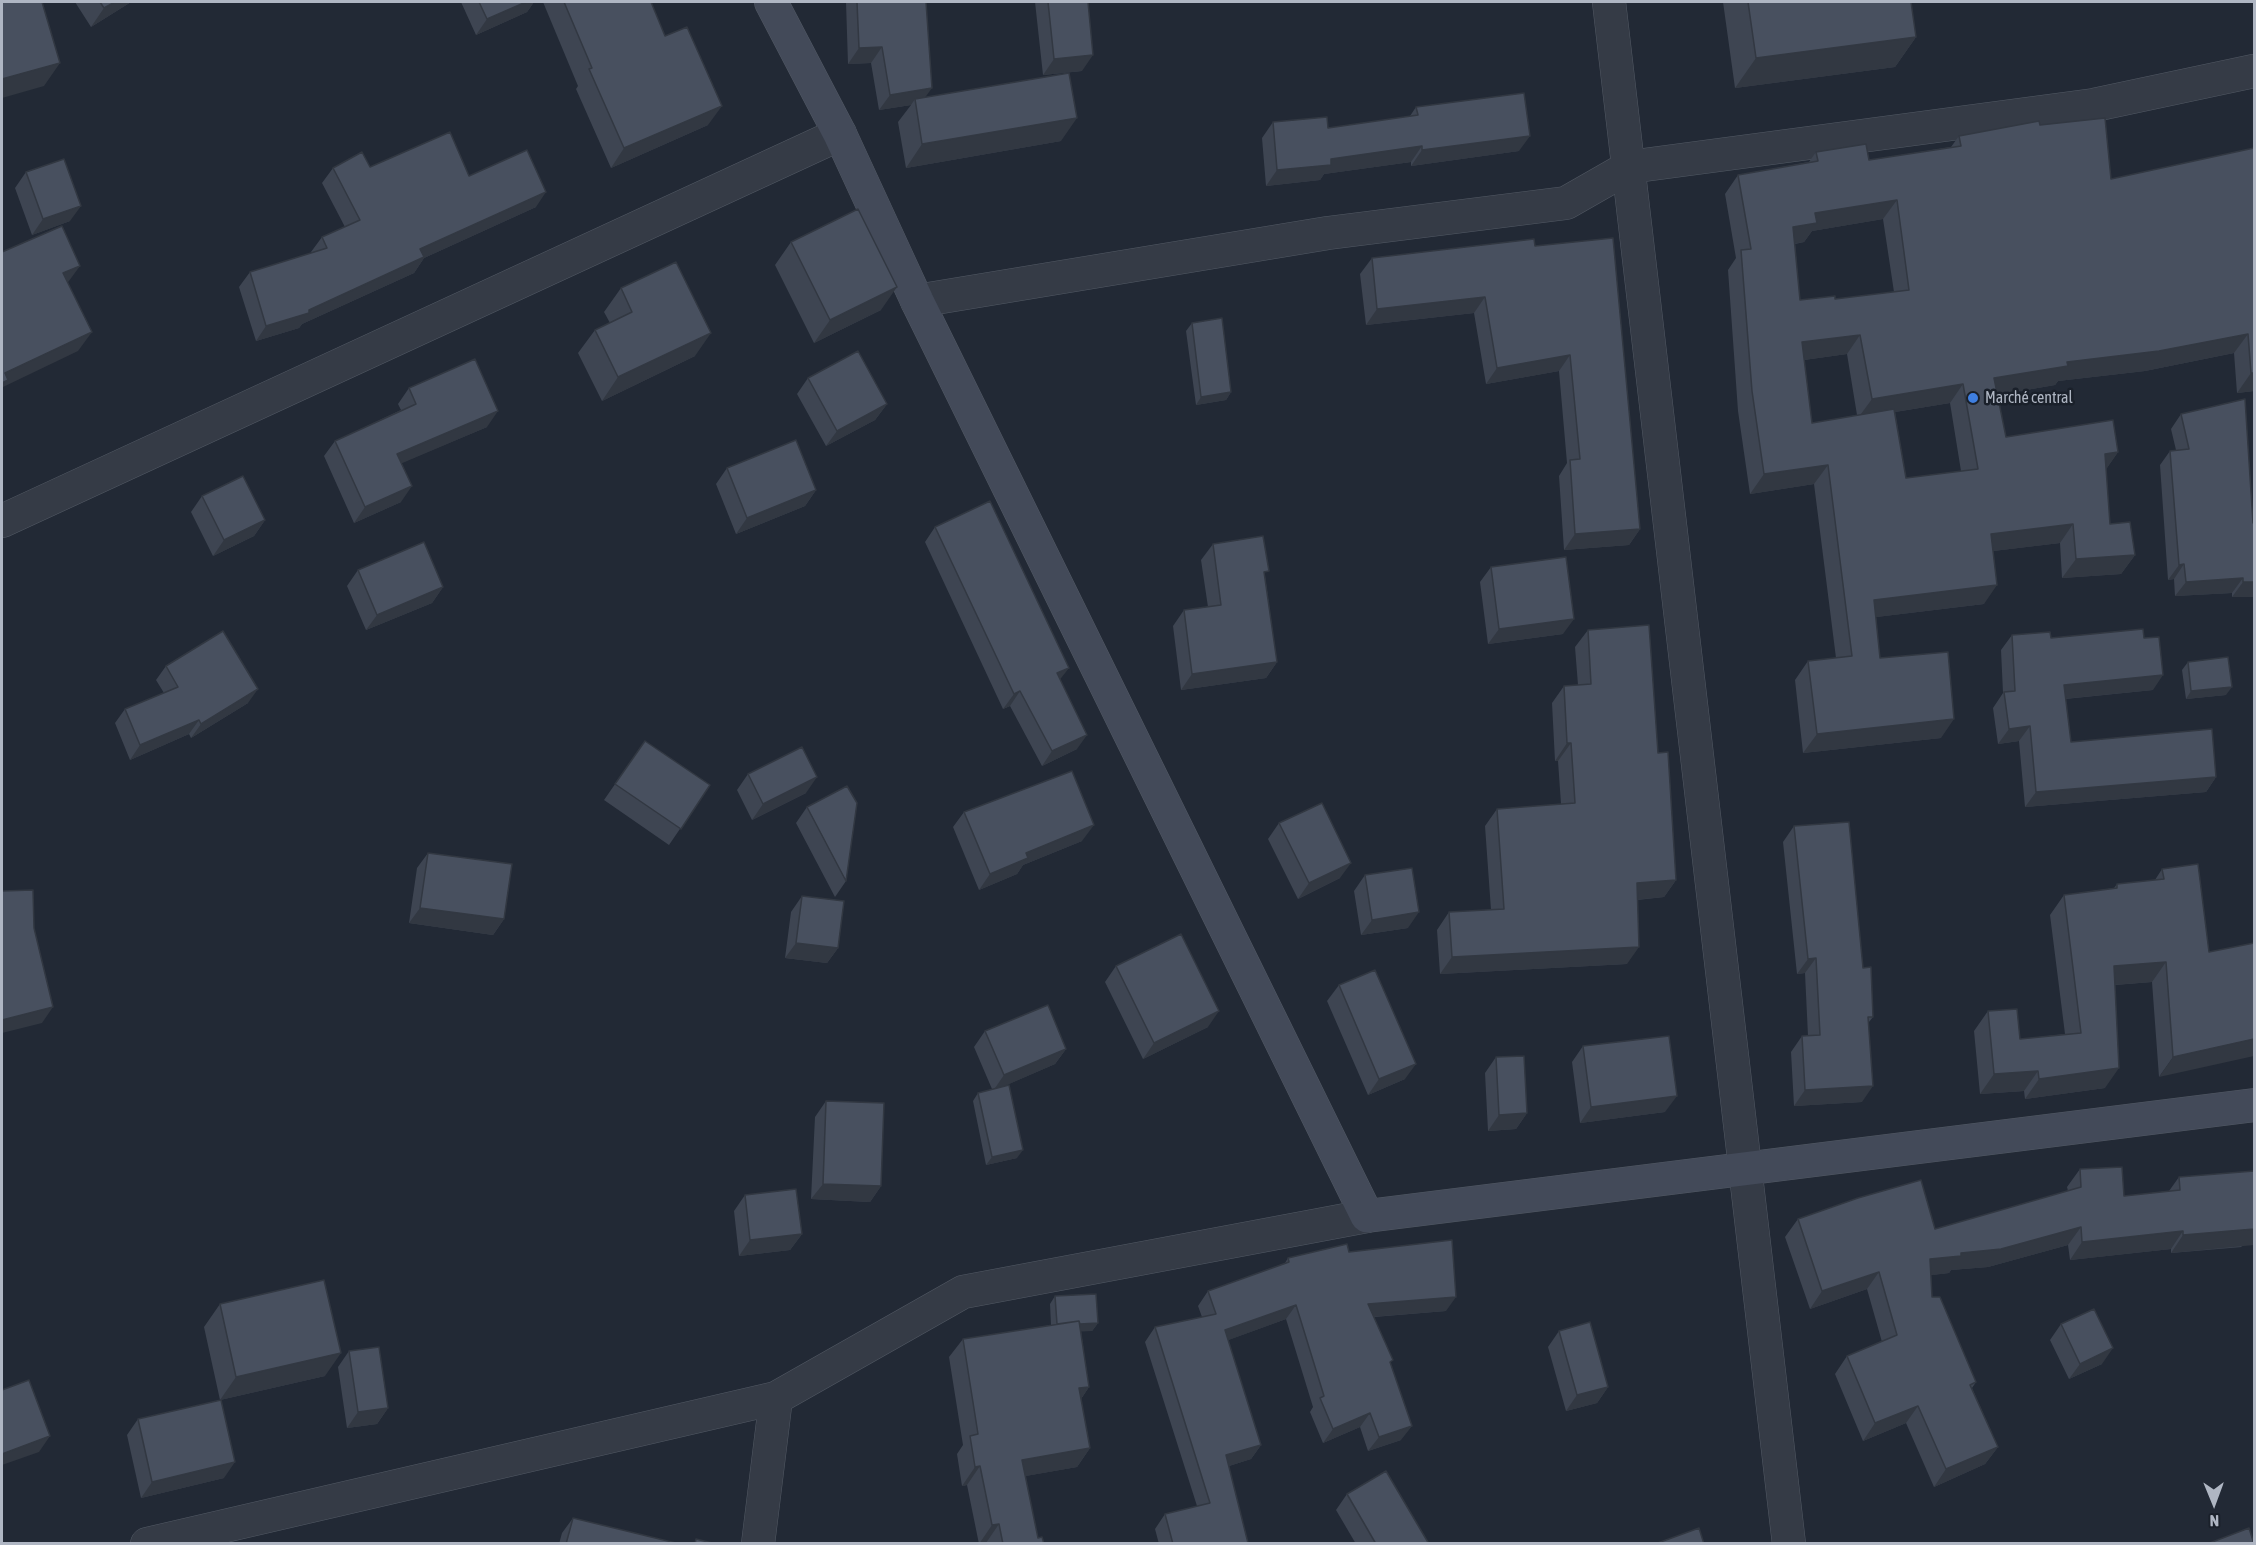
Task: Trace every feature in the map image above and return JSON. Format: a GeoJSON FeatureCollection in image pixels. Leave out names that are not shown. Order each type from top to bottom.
{"type":"FeatureCollection","features":[{"type":"Feature","properties":{"kind":"street"},"geometry":{"type":"LineString","coordinates":[[771,2],[840,134],[917,301],[1367,1216]]}},
{"type":"Feature","properties":{"kind":"street"},"geometry":{"type":"LineString","coordinates":[[1609,2],[1789,1544]]}},
{"type":"Feature","properties":{"kind":"street"},"geometry":{"type":"LineString","coordinates":[[917,301],[1328,233],[1566,203],[1629,167],[2094,105],[2254,71]]}},
{"type":"Feature","properties":{"kind":"street"},"geometry":{"type":"LineString","coordinates":[[2,520],[840,134]]}},
{"type":"Feature","properties":{"kind":"street"},"geometry":{"type":"LineString","coordinates":[[147,1544],[776,1398],[963,1292],[1367,1216],[2254,1105]]}},
{"type":"Feature","properties":{"kind":"street"},"geometry":{"type":"LineString","coordinates":[[758,1544],[776,1398]]}},
{"type":"Feature","properties":{"kind":"building"},"geometry":{"type":"Polygon","coordinates":[[[2,2],[42,2],[60,63],[2,79],[2,2]]]}},
{"type":"Feature","properties":{"kind":"building"},"geometry":{"type":"Polygon","coordinates":[[[100,2],[115,2],[104,8],[100,2]]]}},
{"type":"Feature","properties":{"kind":"building"},"geometry":{"type":"Polygon","coordinates":[[[479,2],[526,2],[487,19],[479,2]]]}},
{"type":"Feature","properties":{"kind":"building"},"geometry":{"type":"Polygon","coordinates":[[[564,2],[651,2],[665,36],[687,27],[722,106],[624,148],[589,69],[592,68],[564,2]]]}},
{"type":"Feature","properties":{"kind":"building"},"geometry":{"type":"Polygon","coordinates":[[[857,2],[926,2],[932,88],[890,95],[882,47],[859,48],[857,2]]]}},
{"type":"Feature","properties":{"kind":"building"},"geometry":{"type":"Polygon","coordinates":[[[1048,2],[1088,2],[1093,55],[1054,59],[1048,2]]]}},
{"type":"Feature","properties":{"kind":"building"},"geometry":{"type":"Polygon","coordinates":[[[1748,2],[1911,2],[1916,37],[1756,58],[1748,2]]]}},
{"type":"Feature","properties":{"kind":"building"},"geometry":{"type":"Polygon","coordinates":[[[1069,73],[1077,118],[922,144],[915,99],[1069,73]]]}},
{"type":"Feature","properties":{"kind":"building"},"geometry":{"type":"Polygon","coordinates":[[[1524,93],[1530,136],[1422,150],[1422,146],[1331,159],[1331,165],[1277,170],[1273,122],[1327,117],[1328,128],[1418,115],[1416,107],[1524,93]]]}},
{"type":"Feature","properties":{"kind":"building"},"geometry":{"type":"Polygon","coordinates":[[[2105,118],[2111,179],[2254,148],[2254,373],[2251,373],[2248,334],[2159,351],[2067,362],[2068,366],[1994,378],[2006,437],[2113,420],[2118,452],[2105,454],[2110,524],[2130,522],[2135,555],[2076,559],[2073,524],[1991,534],[1997,585],[1874,600],[1880,658],[1948,652],[1954,719],[1817,734],[1808,661],[1852,656],[1828,465],[1764,474],[1752,391],[1741,250],[1751,249],[1738,175],[1818,161],[1816,152],[1866,144],[1869,160],[1961,146],[1959,136],[2039,121],[2040,125],[2105,118]],[[1897,200],[1815,213],[1817,223],[1793,227],[1800,300],[1835,296],[1835,299],[1909,290],[1897,200]],[[1860,335],[1802,342],[1812,423],[1894,409],[1906,478],[1978,469],[1963,384],[1872,399],[1860,335]]]}},
{"type":"Feature","properties":{"kind":"building"},"geometry":{"type":"Polygon","coordinates":[[[450,132],[469,176],[527,150],[546,192],[420,249],[424,257],[309,310],[309,313],[266,326],[250,272],[327,248],[322,237],[360,220],[333,168],[362,152],[370,167],[450,132]]]}},
{"type":"Feature","properties":{"kind":"building"},"geometry":{"type":"Polygon","coordinates":[[[64,159],[81,206],[43,219],[26,172],[64,159]]]}},
{"type":"Feature","properties":{"kind":"building"},"geometry":{"type":"Polygon","coordinates":[[[858,209],[897,287],[830,320],[791,242],[858,209]]]}},
{"type":"Feature","properties":{"kind":"building"},"geometry":{"type":"Polygon","coordinates":[[[62,226],[80,266],[63,273],[92,332],[5,373],[8,380],[2,383],[2,252],[62,226]]]}},
{"type":"Feature","properties":{"kind":"building"},"geometry":{"type":"Polygon","coordinates":[[[1613,238],[1640,529],[1575,534],[1570,460],[1580,459],[1570,355],[1497,368],[1485,297],[1377,309],[1372,258],[1534,239],[1535,246],[1613,238]]]}},
{"type":"Feature","properties":{"kind":"building"},"geometry":{"type":"Polygon","coordinates":[[[676,262],[711,333],[618,377],[595,330],[632,312],[621,288],[676,262]]]}},
{"type":"Feature","properties":{"kind":"building"},"geometry":{"type":"Polygon","coordinates":[[[1222,318],[1231,392],[1201,397],[1192,323],[1222,318]]]}},
{"type":"Feature","properties":{"kind":"building"},"geometry":{"type":"Polygon","coordinates":[[[858,351],[887,404],[837,431],[808,378],[858,351]]]}},
{"type":"Feature","properties":{"kind":"building"},"geometry":{"type":"Polygon","coordinates":[[[475,359],[498,411],[397,454],[412,486],[365,507],[335,441],[416,404],[409,388],[475,359]]]}},
{"type":"Feature","properties":{"kind":"building"},"geometry":{"type":"Polygon","coordinates":[[[2245,399],[2254,523],[2254,582],[2243,582],[2243,578],[2186,582],[2184,564],[2179,565],[2170,451],[2189,449],[2181,414],[2245,399]]]}},
{"type":"Feature","properties":{"kind":"building"},"geometry":{"type":"Polygon","coordinates":[[[796,440],[816,490],[747,518],[727,468],[796,440]]]}},
{"type":"Feature","properties":{"kind":"building"},"geometry":{"type":"Polygon","coordinates":[[[243,476],[265,520],[224,540],[202,496],[243,476]]]}},
{"type":"Feature","properties":{"kind":"building"},"geometry":{"type":"Polygon","coordinates":[[[990,501],[1069,668],[1057,673],[1087,735],[1052,751],[1020,691],[1014,694],[935,527],[990,501]]]}},
{"type":"Feature","properties":{"kind":"building"},"geometry":{"type":"Polygon","coordinates":[[[1263,536],[1269,571],[1264,572],[1277,662],[1192,674],[1184,610],[1221,605],[1213,544],[1263,536]]]}},
{"type":"Feature","properties":{"kind":"building"},"geometry":{"type":"Polygon","coordinates":[[[424,542],[443,587],[377,615],[358,570],[424,542]]]}},
{"type":"Feature","properties":{"kind":"building"},"geometry":{"type":"Polygon","coordinates":[[[1566,557],[1574,619],[1499,629],[1491,567],[1566,557]]]}},
{"type":"Feature","properties":{"kind":"building"},"geometry":{"type":"Polygon","coordinates":[[[1649,625],[1658,753],[1668,752],[1676,880],[1637,883],[1639,947],[1452,957],[1449,912],[1504,909],[1497,809],[1575,803],[1571,743],[1567,743],[1564,686],[1591,684],[1588,630],[1649,625]]]}},
{"type":"Feature","properties":{"kind":"building"},"geometry":{"type":"Polygon","coordinates":[[[2143,629],[2144,638],[2159,637],[2163,675],[2064,685],[2071,742],[2212,729],[2216,777],[2036,792],[2030,726],[2009,729],[2004,692],[2015,691],[2012,635],[2050,632],[2051,638],[2143,629]]]}},
{"type":"Feature","properties":{"kind":"building"},"geometry":{"type":"Polygon","coordinates":[[[223,631],[258,689],[201,724],[199,720],[140,745],[125,709],[178,687],[166,666],[223,631]]]}},
{"type":"Feature","properties":{"kind":"building"},"geometry":{"type":"Polygon","coordinates":[[[2228,657],[2232,687],[2191,691],[2188,662],[2228,657]]]}},
{"type":"Feature","properties":{"kind":"building"},"geometry":{"type":"Polygon","coordinates":[[[645,741],[710,785],[681,829],[615,784],[645,741]]]}},
{"type":"Feature","properties":{"kind":"building"},"geometry":{"type":"Polygon","coordinates":[[[802,747],[817,777],[763,804],[748,774],[802,747]]]}},
{"type":"Feature","properties":{"kind":"building"},"geometry":{"type":"Polygon","coordinates":[[[1072,771],[1094,825],[1026,853],[1028,858],[990,874],[964,812],[1072,771]]]}},
{"type":"Feature","properties":{"kind":"building"},"geometry":{"type":"Polygon","coordinates":[[[847,786],[857,803],[846,881],[807,807],[847,786]]]}},
{"type":"Feature","properties":{"kind":"building"},"geometry":{"type":"Polygon","coordinates":[[[1322,803],[1351,863],[1309,883],[1279,823],[1322,803]]]}},
{"type":"Feature","properties":{"kind":"building"},"geometry":{"type":"Polygon","coordinates":[[[1849,822],[1863,968],[1871,967],[1873,1017],[1868,1017],[1873,1086],[1805,1090],[1802,1036],[1820,1035],[1816,958],[1808,959],[1794,826],[1849,822]]]}},
{"type":"Feature","properties":{"kind":"building"},"geometry":{"type":"Polygon","coordinates":[[[428,853],[512,864],[504,919],[420,908],[428,853]]]}},
{"type":"Feature","properties":{"kind":"building"},"geometry":{"type":"Polygon","coordinates":[[[2198,864],[2209,952],[2254,943],[2254,1039],[2173,1057],[2166,962],[2114,966],[2119,1068],[2039,1079],[2038,1071],[1994,1074],[1988,1011],[2017,1009],[2020,1039],[2081,1033],[2064,895],[2117,888],[2117,884],[2164,879],[2162,869],[2198,864]]]}},
{"type":"Feature","properties":{"kind":"building"},"geometry":{"type":"Polygon","coordinates":[[[1412,868],[1419,912],[1372,920],[1365,875],[1412,868]]]}},
{"type":"Feature","properties":{"kind":"building"},"geometry":{"type":"Polygon","coordinates":[[[33,890],[34,928],[53,1007],[2,1020],[2,891],[33,890]]]}},
{"type":"Feature","properties":{"kind":"building"},"geometry":{"type":"Polygon","coordinates":[[[802,896],[844,901],[838,948],[796,943],[802,896]]]}},
{"type":"Feature","properties":{"kind":"building"},"geometry":{"type":"Polygon","coordinates":[[[1181,934],[1219,1011],[1154,1043],[1116,966],[1181,934]]]}},
{"type":"Feature","properties":{"kind":"building"},"geometry":{"type":"Polygon","coordinates":[[[1375,970],[1416,1064],[1379,1079],[1339,985],[1375,970]]]}},
{"type":"Feature","properties":{"kind":"building"},"geometry":{"type":"Polygon","coordinates":[[[1048,1005],[1066,1049],[1004,1075],[985,1031],[1048,1005]]]}},
{"type":"Feature","properties":{"kind":"building"},"geometry":{"type":"Polygon","coordinates":[[[1669,1036],[1677,1096],[1591,1107],[1583,1046],[1669,1036]]]}},
{"type":"Feature","properties":{"kind":"building"},"geometry":{"type":"Polygon","coordinates":[[[1524,1056],[1527,1113],[1499,1115],[1496,1057],[1524,1056]]]}},
{"type":"Feature","properties":{"kind":"building"},"geometry":{"type":"Polygon","coordinates":[[[1009,1085],[1023,1150],[992,1157],[978,1093],[1009,1085]]]}},
{"type":"Feature","properties":{"kind":"building"},"geometry":{"type":"Polygon","coordinates":[[[826,1101],[884,1103],[881,1186],[823,1184],[826,1101]]]}},
{"type":"Feature","properties":{"kind":"building"},"geometry":{"type":"Polygon","coordinates":[[[2122,1167],[2124,1196],[2180,1190],[2179,1177],[2254,1171],[2254,1229],[2183,1235],[2183,1231],[2082,1242],[2081,1227],[2001,1249],[1930,1259],[1932,1297],[1940,1297],[1976,1382],[1970,1385],[1998,1447],[1946,1469],[1918,1406],[1875,1423],[1847,1356],[1897,1335],[1879,1272],[1822,1291],[1798,1219],[1858,1198],[1921,1180],[1935,1229],[2081,1187],[2080,1169],[2122,1167]]]}},
{"type":"Feature","properties":{"kind":"building"},"geometry":{"type":"Polygon","coordinates":[[[796,1189],[802,1234],[750,1240],[745,1195],[796,1189]]]}},
{"type":"Feature","properties":{"kind":"building"},"geometry":{"type":"Polygon","coordinates":[[[1452,1240],[1456,1297],[1368,1304],[1393,1360],[1390,1362],[1412,1426],[1379,1437],[1370,1413],[1333,1429],[1320,1398],[1324,1396],[1296,1305],[1225,1330],[1261,1445],[1226,1455],[1248,1543],[1173,1544],[1165,1514],[1210,1503],[1155,1327],[1216,1314],[1208,1291],[1289,1262],[1288,1258],[1347,1244],[1349,1252],[1452,1240]]]}},
{"type":"Feature","properties":{"kind":"building"},"geometry":{"type":"Polygon","coordinates":[[[324,1280],[341,1353],[236,1377],[220,1304],[324,1280]]]}},
{"type":"Feature","properties":{"kind":"building"},"geometry":{"type":"Polygon","coordinates":[[[1096,1294],[1098,1323],[1080,1324],[1079,1321],[1057,1324],[1055,1296],[1096,1294]]]}},
{"type":"Feature","properties":{"kind":"building"},"geometry":{"type":"Polygon","coordinates":[[[2094,1309],[2113,1348],[2080,1364],[2061,1324],[2094,1309]]]}},
{"type":"Feature","properties":{"kind":"building"},"geometry":{"type":"Polygon","coordinates":[[[1079,1321],[1089,1387],[1079,1388],[1090,1448],[1022,1460],[1038,1538],[1042,1537],[1044,1544],[1003,1544],[999,1524],[992,1525],[980,1466],[975,1467],[970,1436],[978,1434],[963,1339],[1079,1321]]]}},
{"type":"Feature","properties":{"kind":"building"},"geometry":{"type":"Polygon","coordinates":[[[1590,1322],[1608,1387],[1577,1395],[1559,1331],[1590,1322]]]}},
{"type":"Feature","properties":{"kind":"building"},"geometry":{"type":"Polygon","coordinates":[[[379,1347],[388,1408],[358,1412],[349,1351],[379,1347]]]}},
{"type":"Feature","properties":{"kind":"building"},"geometry":{"type":"Polygon","coordinates":[[[29,1380],[50,1436],[2,1454],[2,1390],[29,1380]]]}},
{"type":"Feature","properties":{"kind":"building"},"geometry":{"type":"Polygon","coordinates":[[[221,1400],[235,1462],[152,1482],[138,1419],[221,1400]]]}},
{"type":"Feature","properties":{"kind":"building"},"geometry":{"type":"Polygon","coordinates":[[[1386,1471],[1429,1544],[1376,1544],[1347,1494],[1386,1471]]]}},
{"type":"Feature","properties":{"kind":"building"},"geometry":{"type":"Polygon","coordinates":[[[573,1518],[680,1544],[566,1544],[573,1518]]]}},
{"type":"Feature","properties":{"kind":"building"},"geometry":{"type":"Polygon","coordinates":[[[1699,1528],[1704,1544],[1655,1544],[1699,1528]]]}},
{"type":"Feature","properties":{"kind":"building"},"geometry":{"type":"Polygon","coordinates":[[[2249,1528],[2254,1544],[2207,1544],[2249,1528]]]}},
{"type":"Feature","properties":{"kind":"building"},"geometry":{"type":"Polygon","coordinates":[[[696,1539],[716,1544],[695,1544],[696,1539]]]}},
{"type":"Feature","properties":{"kind":"place","name":"Marché central"},"geometry":{"type":"Point","coordinates":[1973,398]}}]}
